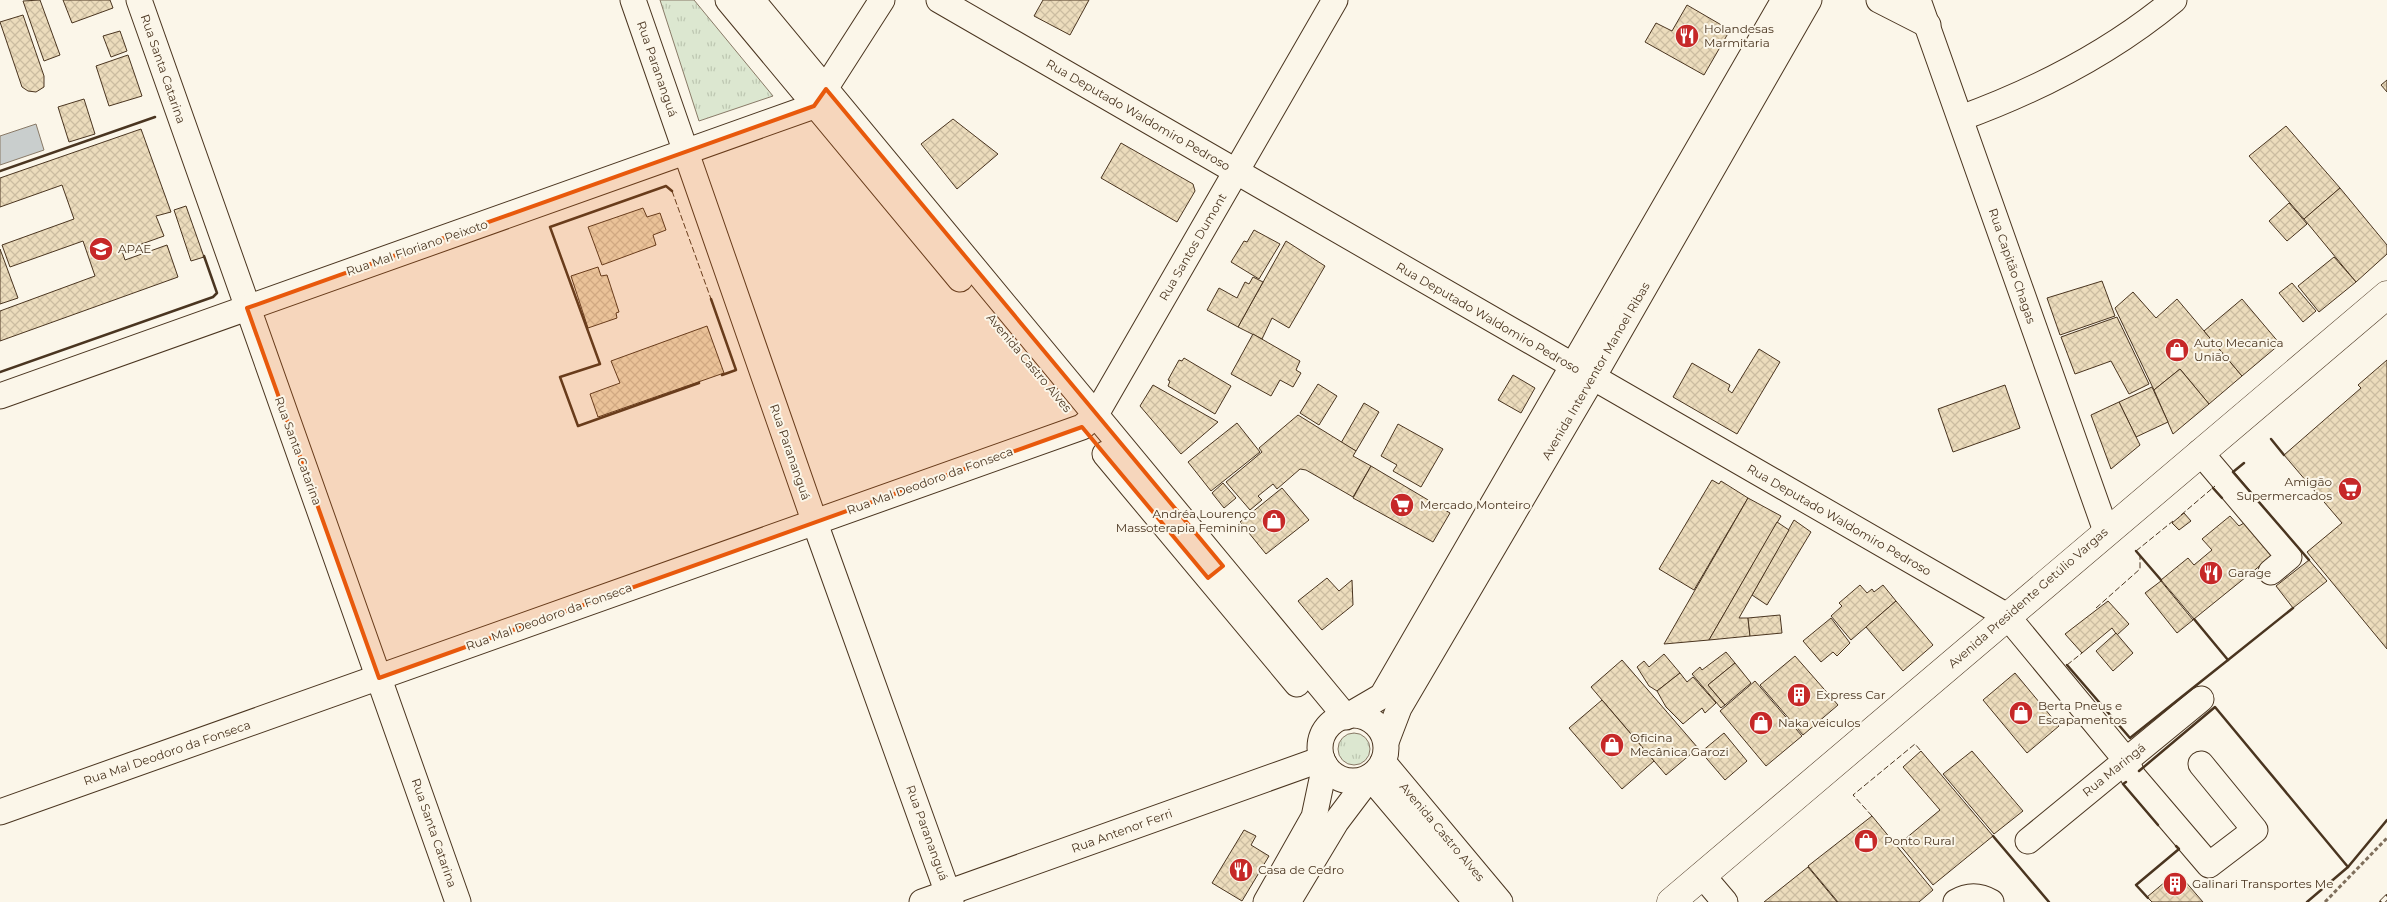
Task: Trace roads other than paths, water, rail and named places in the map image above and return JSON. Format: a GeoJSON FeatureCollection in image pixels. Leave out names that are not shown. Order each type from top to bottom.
{"type":"FeatureCollection","features":[{"type":"Feature","properties":{"kind":"main road","name":"Avenida Presidente Getúlio Vargas"},"geometry":{"type":"LineString","coordinates":[[1679,899],[1702,875],[2387,295]]}},
{"type":"Feature","properties":{"kind":"street","name":"Rua Santa Catarina"},"geometry":{"type":"LineString","coordinates":[[139,0],[458,902]]}},
{"type":"Feature","properties":{"kind":"street","name":"Rua Parananguá"},"geometry":{"type":"LineString","coordinates":[[633,0],[815,523],[950,897]]}},
{"type":"Feature","properties":{"kind":"street","name":"Avenida Castro Alves"},"geometry":{"type":"LineString","coordinates":[[728,0],[820,98],[1338,720]]}},
{"type":"Feature","properties":{"kind":"street","name":"Avenida Castro Alves"},"geometry":{"type":"LineString","coordinates":[[752,0],[820,98]]}},
{"type":"Feature","properties":{"kind":"street"},"geometry":{"type":"LineString","coordinates":[[820,98],[882,0]]}},
{"type":"Feature","properties":{"kind":"street","name":"Rua Deputado Waldomiro Pedroso"},"geometry":{"type":"LineString","coordinates":[[939,0],[2007,616],[2126,760],[2133,776],[2209,865],[2255,830],[2201,764]]}},
{"type":"Feature","properties":{"kind":"street","name":"Rua Santos Dumont"},"geometry":{"type":"LineString","coordinates":[[1088,421],[1236,172],[1335,0]]}},
{"type":"Feature","properties":{"kind":"street","name":"Avenida Interventor Manoel Ribas"},"geometry":{"type":"LineString","coordinates":[[1288,902],[1336,822],[1380,760],[1399,708],[1583,373],[1784,0]]}},
{"type":"Feature","properties":{"kind":"street","name":"Avenida Interventor Manoel Ribas"},"geometry":{"type":"LineString","coordinates":[[1338,720],[1382,696],[1583,373],[1809,0]]}},
{"type":"Feature","properties":{"kind":"street"},"geometry":{"type":"LineString","coordinates":[[1880,0],[1928,25]]}},
{"type":"Feature","properties":{"kind":"street","name":"Rua Capitão Chagas"},"geometry":{"type":"LineString","coordinates":[[1918,0],[2106,531]]}},
{"type":"Feature","properties":{"kind":"street"},"geometry":{"type":"LineString","coordinates":[[1960,118],[2008,101],[2047,83],[2100,54],[2174,0]]}},
{"type":"Feature","properties":{"kind":"street","name":"Rua Mal Floriano Peixoto"},"geometry":{"type":"LineString","coordinates":[[0,396],[685,153],[820,98]]}},
{"type":"Feature","properties":{"kind":"street","name":"Rua Mal Deodoro da Fonseca"},"geometry":{"type":"LineString","coordinates":[[0,812],[815,523],[1088,421]]}},
{"type":"Feature","properties":{"kind":"street"},"geometry":{"type":"LineString","coordinates":[[2200,452],[2289,557],[2271,572]]}},
{"type":"Feature","properties":{"kind":"street","name":"Rua Maringá"},"geometry":{"type":"LineString","coordinates":[[2028,841],[2201,699]]}},
{"type":"Feature","properties":{"kind":"street"},"geometry":{"type":"LineString","coordinates":[[1266,902],[1314,817],[1323,762],[1321,740],[1338,720],[1359,716],[1371,721],[1381,730],[1380,760],[1358,781],[1345,780],[1333,775],[1323,762]]}},
{"type":"Feature","properties":{"kind":"street","name":"Avenida Castro Alves"},"geometry":{"type":"LineString","coordinates":[[1380,760],[1476,902]]}},
{"type":"Feature","properties":{"kind":"street","name":"Avenida Castro Alves"},"geometry":{"type":"LineString","coordinates":[[1380,760],[1500,902]]}},
{"type":"Feature","properties":{"kind":"street","name":"Rua Antenor Ferri"},"geometry":{"type":"LineString","coordinates":[[922,902],[950,897],[1323,762]]}},
{"type":"Feature","properties":{"kind":"street"},"geometry":{"type":"LineString","coordinates":[[1702,875],[1725,902]]}},
{"type":"Feature","properties":{"kind":"street"},"geometry":{"type":"LineString","coordinates":[[1956,902],[1969,896],[1982,896],[1991,902]]}},
{"type":"Feature","properties":{"kind":"railway"},"geometry":{"type":"LineString","coordinates":[[2382,902],[2387,897]]}},
{"type":"Feature","properties":{"kind":"place","name":"Holandesas Marmitaria"},"geometry":{"type":"Point","coordinates":[1687,36]}},
{"type":"Feature","properties":{"kind":"place","name":"APAE"},"geometry":{"type":"Point","coordinates":[101,249]}},
{"type":"Feature","properties":{"kind":"place","name":"Auto Mecanica União"},"geometry":{"type":"Point","coordinates":[2177,350]}},
{"type":"Feature","properties":{"kind":"place","name":"Amigão Supermercados"},"geometry":{"type":"Point","coordinates":[2350,489]}},
{"type":"Feature","properties":{"kind":"place","name":"Mercado Monteiro"},"geometry":{"type":"Point","coordinates":[1402,505]}},
{"type":"Feature","properties":{"kind":"place","name":"Andréa Lourenço Massoterapia Feminino"},"geometry":{"type":"Point","coordinates":[1274,521]}},
{"type":"Feature","properties":{"kind":"place","name":"Garage"},"geometry":{"type":"Point","coordinates":[2211,573]}},
{"type":"Feature","properties":{"kind":"place","name":"Express Car"},"geometry":{"type":"Point","coordinates":[1799,695]}},
{"type":"Feature","properties":{"kind":"place","name":"Berta Pneus e Escapamentos"},"geometry":{"type":"Point","coordinates":[2021,713]}},
{"type":"Feature","properties":{"kind":"place","name":"Naka veiculos"},"geometry":{"type":"Point","coordinates":[1761,723]}},
{"type":"Feature","properties":{"kind":"place","name":"Oficina Mecânica Garozi"},"geometry":{"type":"Point","coordinates":[1612,745]}},
{"type":"Feature","properties":{"kind":"place","name":"Ponto Rural"},"geometry":{"type":"Point","coordinates":[1866,841]}},
{"type":"Feature","properties":{"kind":"place","name":"Casa de Cedro"},"geometry":{"type":"Point","coordinates":[1241,870]}},
{"type":"Feature","properties":{"kind":"place","name":"Galinari Transportes Me"},"geometry":{"type":"Point","coordinates":[2175,884]}}]}
